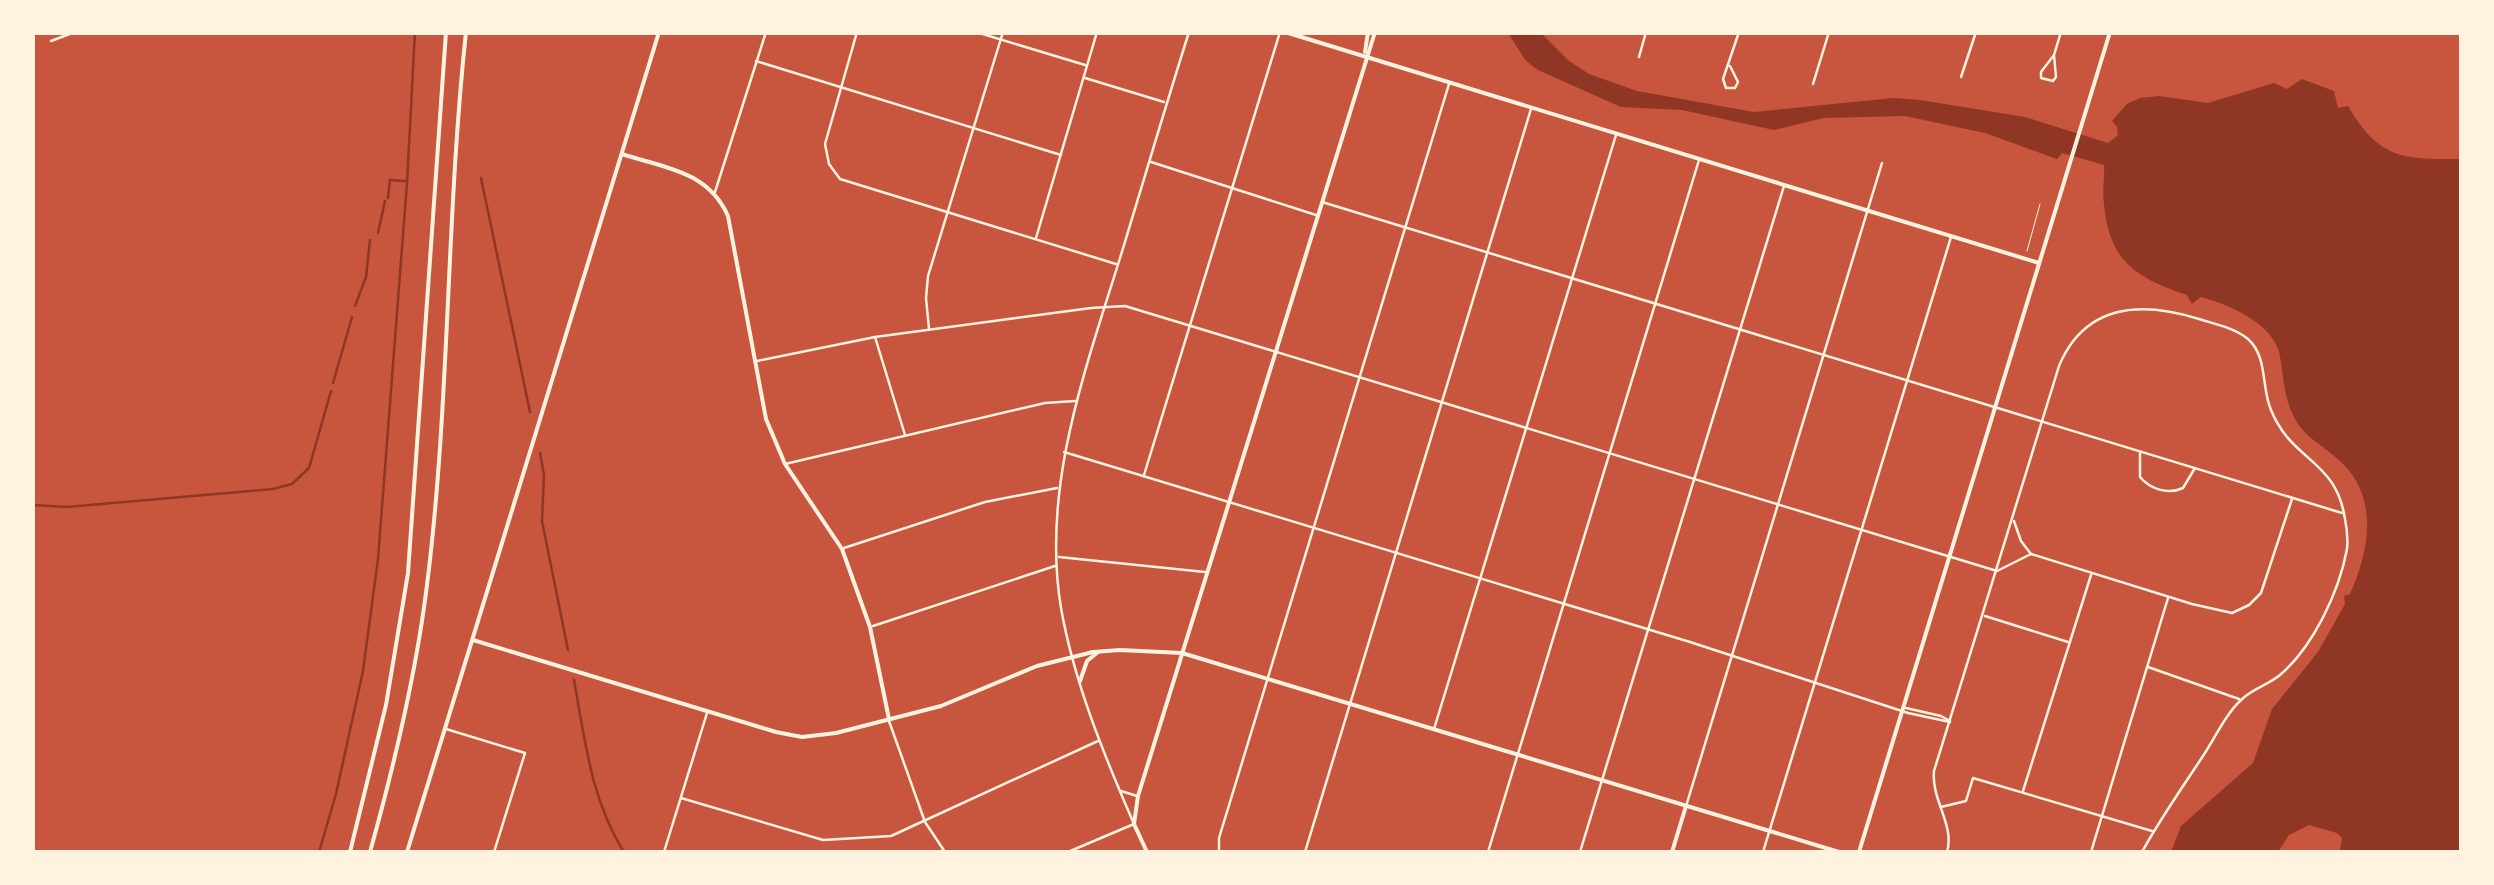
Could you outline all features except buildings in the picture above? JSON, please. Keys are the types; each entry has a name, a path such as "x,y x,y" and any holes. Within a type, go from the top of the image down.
{"street":[{"path":"51,41 75,32"},
{"path":"350,852 386,705 408,573 446,32"},
{"path":"370,852 394,758 427,586 466,32"},
{"path":"408,852 660,32"},
{"path":"715,192 766,32"},
{"path":"857,32 827,131 826,154 840,179 1118,264"},
{"path":"976,32 1087,66"},
{"path":"930,330 928,278 1002,32"},
{"path":"1036,239 1098,32"},
{"path":"1147,852 1100,740 1071,657 1057,566 1059,488 1076,401 1188,32"},
{"path":"1144,475 1282,32 2039,263"},
{"path":"1134,824 1138,796 1371,32"},
{"path":"1639,57 1646,32"},
{"path":"1730,66 1739,32"},
{"path":"1813,84 1829,32"},
{"path":"1961,77 1975,34 1964,32"},
{"path":"2054,55 2056,77 2046,81 2041,72 2054,55 2061,32"},
{"path":"1860,852 2109,36 2102,32"},
{"path":"756,62 1061,155"},
{"path":"1084,78 1167,103"},
{"path":"1219,852 1219,838 1449,83"},
{"path":"1306,852 1531,108"},
{"path":"1434,729 1616,134"},
{"path":"622,154 695,178 715,192 728,216 766,419 785,464 842,549 870,627 889,719 925,822 945,852"},
{"path":"1488,852 1700,158"},
{"path":"1150,161 1316,215"},
{"path":"1672,852 1882,163"},
{"path":"1580,852 1784,184"},
{"path":"1320,202 2344,514"},
{"path":"1764,852 1952,236"},
{"path":"756,361 875,337 1125,306 1997,571 2031,554"},
{"path":"1947,852 1950,840 1934,792 1934,771 2065,352 2083,328 2107,316 2160,309 2237,332 2256,348 2265,395 2280,429 2300,452 2329,475 2342,499 2348,546 2315,630 2284,670 2240,700 2142,852"},
{"path":"875,337 906,436"},
{"path":"785,464 1045,403 1076,401"},
{"path":"2140,451 2140,477 2157,489 2167,492 2183,488 2195,468"},
{"path":"1064,452 1950,722"},
{"path":"842,549 985,502 1059,488"},
{"path":"2013,519 2031,554 2224,613 2249,605 2266,581 2292,498"},
{"path":"1057,557 1206,572"},
{"path":"870,627 1057,566"},
{"path":"2022,794 2092,573"},
{"path":"2091,852 2168,597"},
{"path":"1984,616 2070,643"},
{"path":"473,640 802,737 836,733 941,706 1038,666 1071,657 1100,651 1182,653 1839,852"},
{"path":"1080,681 1087,661 1100,651"},
{"path":"2147,667 2240,700"},
{"path":"664,852 707,711"},
{"path":"444,728 525,753 494,852"},
{"path":"681,798 823,840 891,836 1100,740"},
{"path":"1940,808 1966,801 1973,778 2153,832"},
{"path":"1120,790 1138,796"},
{"path":"1068,852 1134,824"}],"lane":[{"path":"2027,251 2040,204"}],"shaded area":[{"path":"1508,33 1541,33 1569,61 1589,74 1637,91 1754,112 1893,98 1920,100 2025,117 2108,143 2118,135 2112,121 2127,104 2140,98 2159,96 2208,103 2274,83 2287,89 2302,79 2334,91 2338,108 2348,106 2383,147 2409,157 2461,159 2461,852 2340,852 2342,838 2337,833 2309,825 2289,835 2278,852 2171,852 2181,826 2253,763 2272,709 2318,652 2345,604 2344,596 2350,594 2363,558 2367,520 2365,502 2348,469 2307,435 2295,419 2279,352 2267,332 2223,304 2201,297 2192,304 2187,295 2140,274 2119,253 2107,224 2104,165 2062,153 2057,159 1985,133 1905,116 1824,118 1774,130 1682,110 1621,107 1538,70 1526,61"}],"waterway":[{"path":"319,852 363,671 378,559 415,32"},
{"path":"481,178 530,412"},
{"path":"388,198 390,180 405,181"},
{"path":"378,233 385,201"},
{"path":"355,306 366,277 370,240"},
{"path":"333,383 352,317"},
{"path":"33,505 67,507 273,489 292,484 309,468 331,391"},
{"path":"540,453 544,475 542,521 568,650"},
{"path":"574,680 597,791 624,852"}]}
